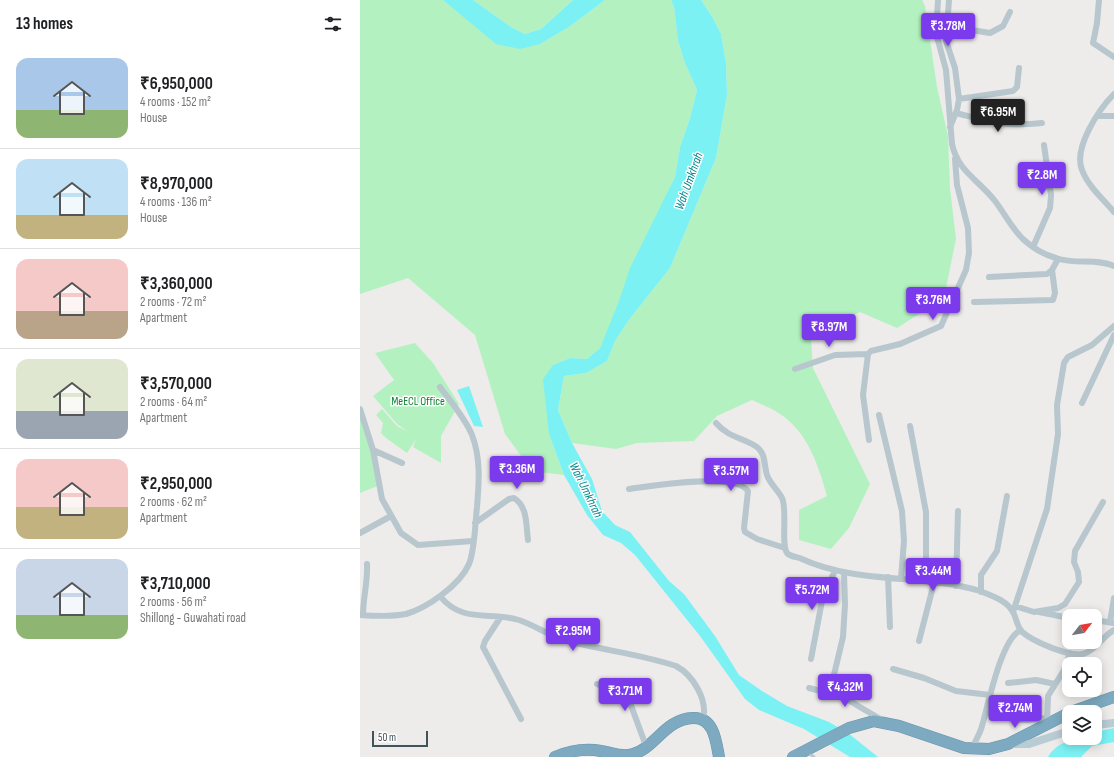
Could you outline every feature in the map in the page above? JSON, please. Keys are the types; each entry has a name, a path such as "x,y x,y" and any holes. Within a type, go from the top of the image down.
{"highway":[{"path":"1091,705 1114,697"},
{"path":"793,757 812,751 849,728 874,721 885,722 972,749 989,749 1008,744 1047,721 1062,715"},
{"path":"555,757 565,753 586,750 627,755 634,754 646,746 668,726 687,718 703,719 708,724 715,737 719,757"}],"street":[{"path":"795,369 835,355 868,354 871,351 900,344 936,330 944,322 966,270 969,252 968,228 957,185 954,155 949,129 946,70 936,34 938,0"},
{"path":"949,0 946,41 955,68 959,99 956,113 949,129"},
{"path":"1099,0 1093,44 1114,58"},
{"path":"946,26 990,33 1003,26 1010,12"},
{"path":"959,99 1013,91 1017,87 1019,68"},
{"path":"1114,94 1097,116 1085,138 1080,157 1081,168 1084,176 1114,212"},
{"path":"956,113 991,123 1017,126 1042,123"},
{"path":"1097,116 1114,116"},
{"path":"1033,247 1050,208 1051,195 1044,145"},
{"path":"954,155 967,174 994,199 1015,230 1033,247 1058,259 1096,262 1114,266"},
{"path":"989,277 1047,274 1052,270 1058,259"},
{"path":"974,302 1053,300 1056,293 1052,270"},
{"path":"1014,609 1047,509 1058,434 1057,405 1064,363 1068,357 1092,345 1114,326"},
{"path":"1082,403 1114,334"},
{"path":"868,354 863,395 869,440"},
{"path":"366,564 367,582 362,615 406,614 440,596 465,573 472,554 479,458 472,435 462,417 440,387"},
{"path":"360,410 373,450 381,496 401,533 418,545 473,541"},
{"path":"879,415 902,511 904,541 901,578"},
{"path":"716,423 726,433 758,448 761,453 766,474 782,498 785,511 785,548 789,554 816,566 844,573 888,576 926,581 981,592 1006,602 1014,609 1020,630 1036,641 1070,653 1082,654 1089,651 1114,630"},
{"path":"910,426 926,512 926,581"},
{"path":"373,450 402,463"},
{"path":"629,489 672,482 718,481 725,481 745,487 748,490 748,498 744,528 745,532 757,539 785,548"},
{"path":"981,592 980,575 984,568 993,559 997,550 1007,496"},
{"path":"475,523 509,499 514,498 526,514 528,540"},
{"path":"1036,612 1058,608 1065,604 1070,598 1079,582 1074,557 1075,551 1102,502"},
{"path":"956,586 958,511"},
{"path":"360,533 391,516"},
{"path":"812,659 822,601 834,570"},
{"path":"832,683 843,637 845,604 844,573"},
{"path":"888,576 890,627"},
{"path":"919,641 934,583"},
{"path":"440,596 447,604 459,611 474,616 518,620 573,642 676,666 684,671 702,697 705,708 703,719"},
{"path":"1102,621 1112,623 1114,598"},
{"path":"1014,609 1062,617"},
{"path":"500,618 485,641 483,648 520,720"},
{"path":"972,749 1012,635 1020,630"},
{"path":"986,712 1005,718 1026,721 1047,721 1048,696 1064,670 1070,653"},
{"path":"893,669 924,678 956,691 990,695"},
{"path":"1008,683 1036,680 1055,684"},
{"path":"597,684 621,694 629,700 646,746"},
{"path":"809,688 842,697 854,702 885,722"},
{"path":"1102,724 1114,723"},
{"path":"1008,744 1029,744 1062,733"}],"green space":[{"path":"360,0 443,0 465,17 540,44 569,27 605,0 671,0 674,7 678,41 685,63 697,90 690,118 680,147 675,177 600,348 587,359 570,358 553,365 549,434 564,475 532,471 505,434 475,335 408,278 360,294"},
{"path":"473,0 573,0 541,29 525,34 511,27"},
{"path":"701,0 922,0 925,6 937,87 948,136 950,188 956,239 944,298 897,328 860,312 811,338 813,368 870,484 849,528 831,549 799,540 799,510 827,496 820,472 804,438 787,419 777,412 752,400 717,416 694,441 637,443 616,449 572,443 558,410 564,376 586,373 607,361 615,341 628,321 670,268 716,158 727,95 726,63 721,34 713,18"},
{"name":"MeECL Office","path":"415,343 433,363 459,404 441,436 441,463 413,447 416,439 407,453 386,438 381,433 383,423 376,415 382,409 397,426 408,432 397,424 373,396 394,380 375,353"},
{"path":"360,413 380,485 360,493"}],"water":[{"path":"443,0 473,0 511,27 525,34 541,29 573,0 605,0 569,27 540,44 520,49 496,44"},
{"name":"Wah Umkhrah","path":"671,0 701,0 713,18 721,34 726,63 727,95 716,158 670,268 628,321 615,341 607,361 586,373 564,376 558,410 572,443 592,479 602,511 615,525 630,532 669,581 684,594 715,636 739,675 787,706 829,722 848,733 878,757 850,757 804,729 759,710 745,699 700,636 635,555 621,543 603,535 587,515 564,475 549,434 543,379 553,365 570,358 587,359 600,348 619,301 630,268 675,177 680,147 690,118 697,90 685,63 678,41 674,7"},
{"path":"469,386 483,427 474,426 457,390"},
{"path":"1114,728 1114,742 1102,744 1102,731"},
{"path":"1062,744 1098,745 1092,746 1081,757 1048,757 1057,747"}]}
